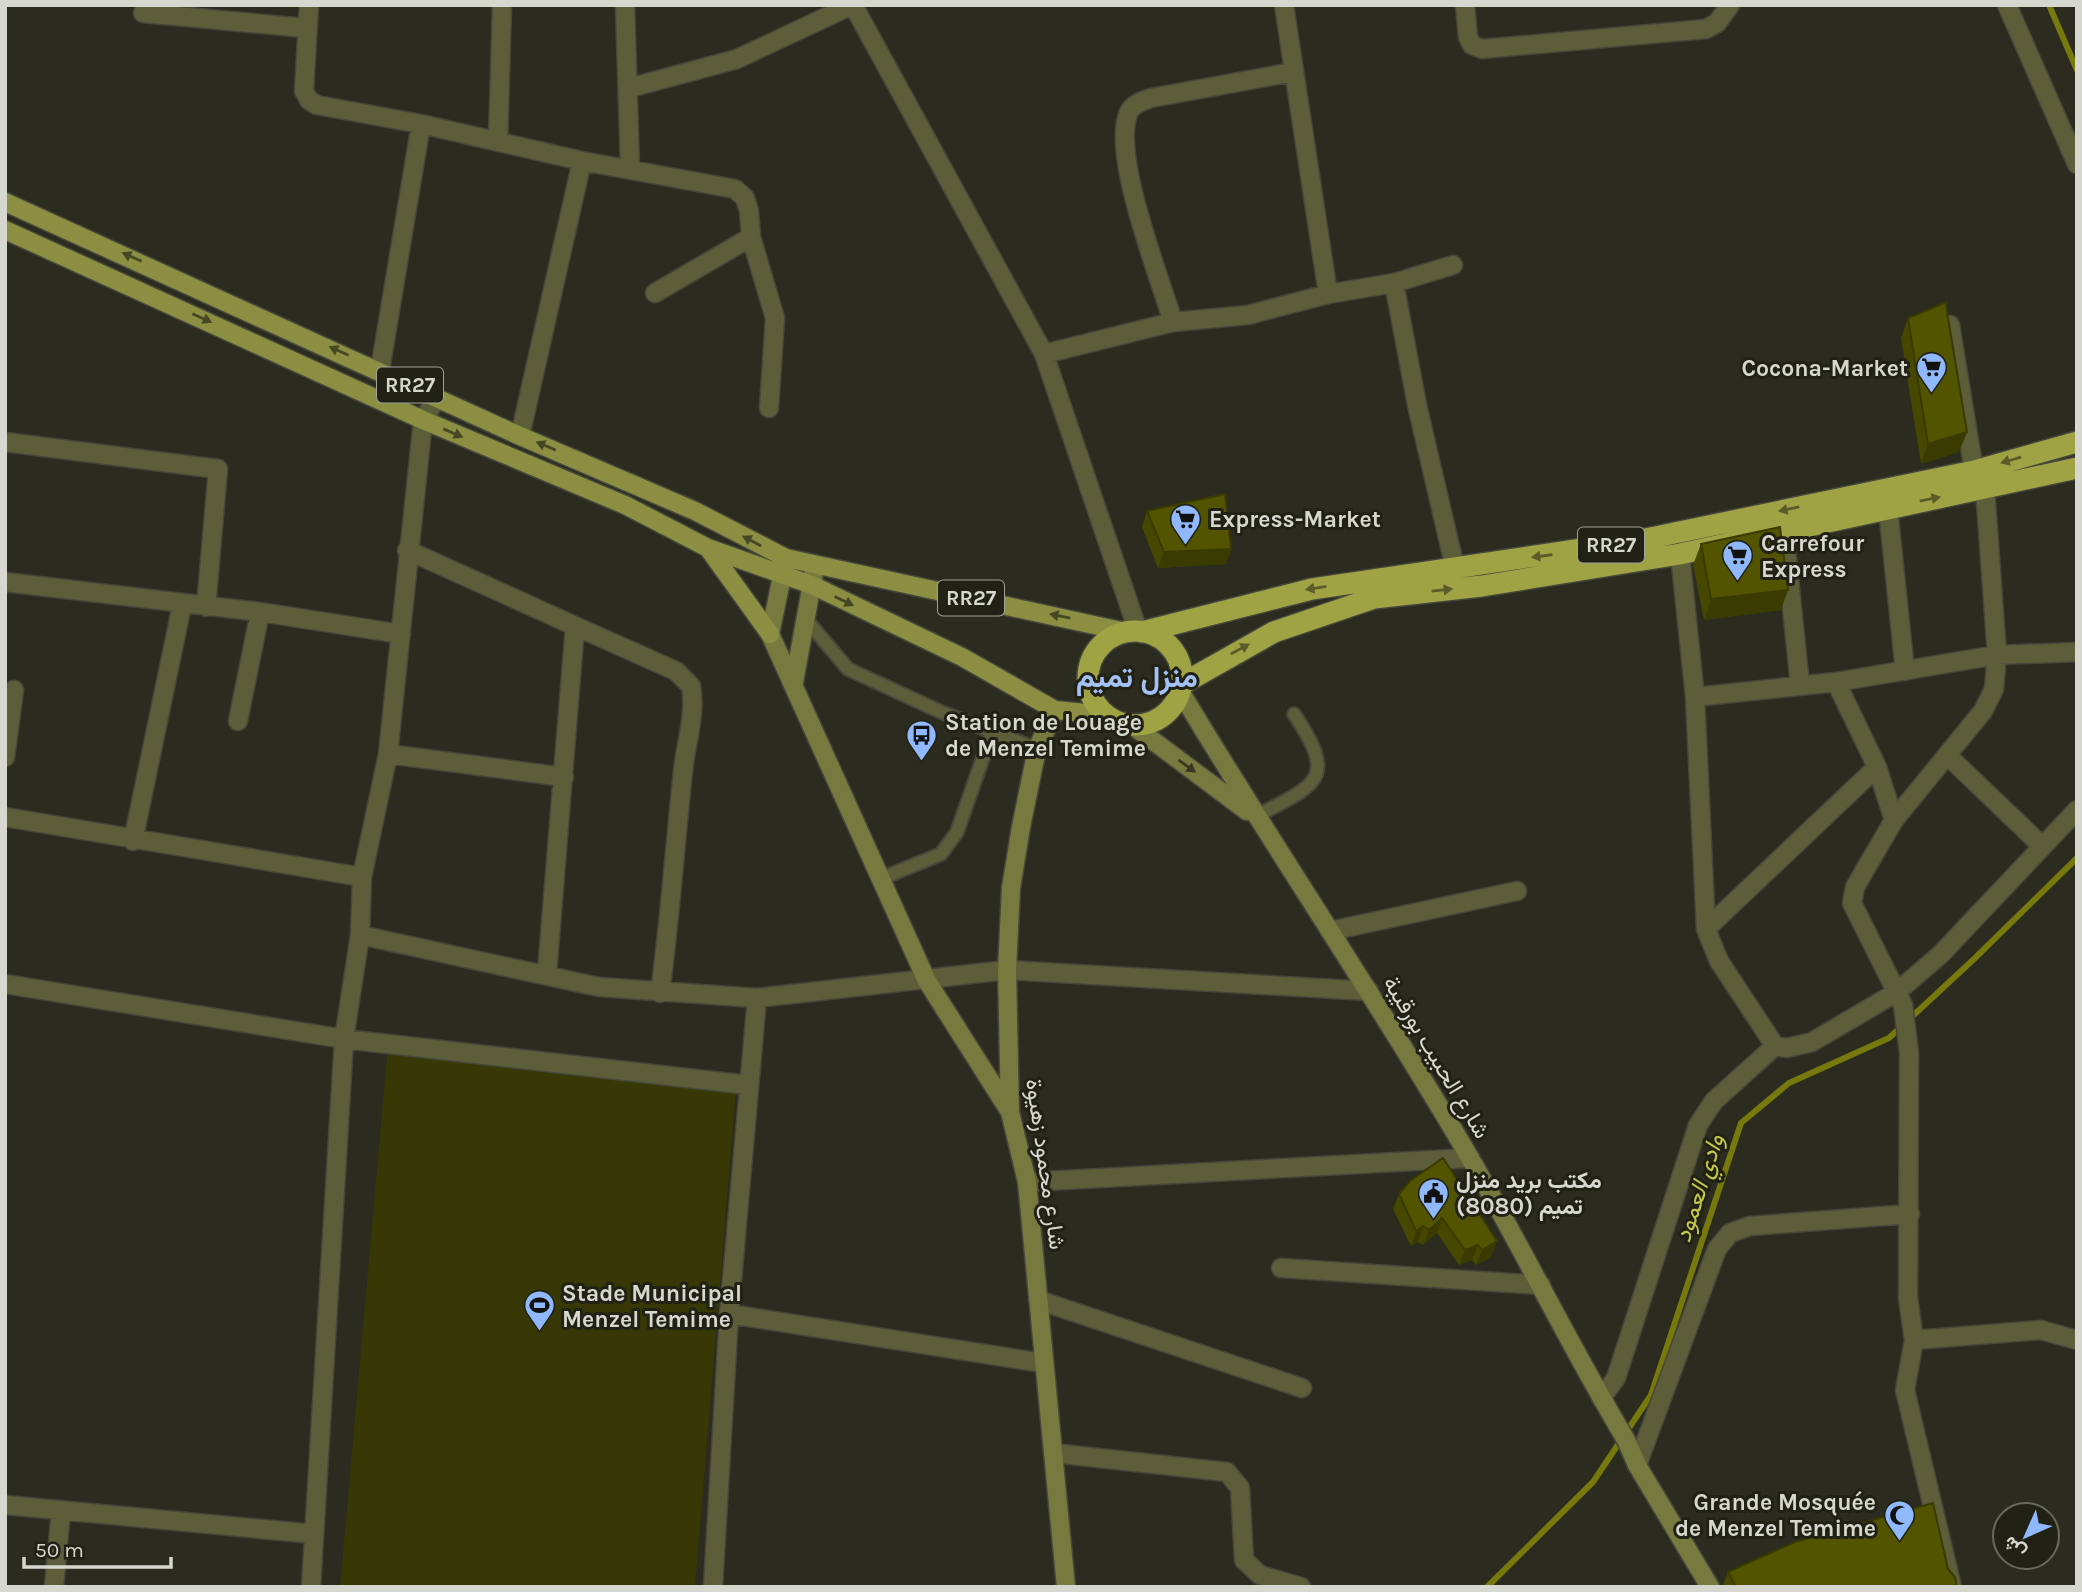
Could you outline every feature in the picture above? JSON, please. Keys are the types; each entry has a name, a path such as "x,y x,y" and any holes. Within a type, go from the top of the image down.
{"highway":[{"name":"RR27","path":"2077,442 1981,476 1888,509 1680,554 1482,586 1374,598 1274,632 1181,687 1162,717 1132,725 1105,715 1088,689 1090,666 1100,646 1112,637 1312,589 1636,541 1981,476 2077,468"},
{"name":"RR27","path":"1135,631 1156,636 1172,650 1181,669 1181,687"}],"main road":[{"name":"RR27","path":"5,202 380,370 520,436 695,510 812,585 962,657 1055,710 1105,715"},
{"name":"RR27","path":"5,230 423,421 625,505 708,548 783,566 815,567 1135,631"},
{"path":"708,548 771,634 928,981 1010,1112"},
{"path":"771,634 783,566"},
{"path":"794,682 815,567"},
{"name":"شارع الحبيب بورقيبة","path":"1181,687 1255,817 1369,990 1470,1158 1626,1440 1637,1465 1710,1587"},
{"name":"شارع محمود زهيوة","path":"1055,710 1037,748 1011,888 1007,970 1010,1112 1027,1182 1066,1587"},
{"name":"شارع الحبيب بورقيبة","path":"1132,725 1255,817"}],"street":[{"path":"309,5 304,90 312,102 337,110 421,124 582,161 735,189 745,198 750,211 751,237 775,318 769,408"},
{"path":"498,142 502,5"},
{"path":"625,5 630,169"},
{"path":"629,88 737,60 853,5 1044,354 1135,631"},
{"path":"1284,5 1328,294"},
{"path":"1465,5 1468,37 1472,45 1482,49 1706,29 1717,23 1730,5"},
{"path":"2007,5 2077,164"},
{"path":"143,13 306,28"},
{"path":"1173,321 1129,178 1129,113 1136,104 1151,98 1293,72"},
{"path":"380,370 421,124"},
{"path":"520,436 582,161"},
{"path":"655,293 751,237"},
{"path":"1044,354 1173,321 1248,316 1328,294 1394,283 1453,265"},
{"path":"1394,283 1417,405 1455,568"},
{"path":"1950,325 1981,476 1997,655 1996,682 1983,711 1894,820 1855,887 1852,903 1900,999 1909,1052 1908,1298 1914,1340 1905,1390 1952,1587"},
{"path":"311,1587 344,1039 359,935 362,877 388,754 407,550 423,421 438,398"},
{"path":"5,442 218,468 206,607"},
{"path":"1888,509 1905,671"},
{"path":"1784,531 1800,685"},
{"path":"407,550 676,671 691,686 692,719 683,771 674,888 660,993"},
{"path":"1680,554 1695,697 1706,929 1719,961 1775,1046 1787,1048 1812,1042 1900,999 2077,810"},
{"path":"5,582 182,606 260,612 401,634"},
{"path":"133,841 182,606"},
{"path":"238,721 260,612"},
{"path":"547,974 575,626"},
{"path":"1695,697 1836,682 1997,655 2077,652"},
{"path":"1836,682 1877,767 1894,820"},
{"path":"5,757 14,690"},
{"path":"388,754 564,777"},
{"path":"1947,755 2042,846"},
{"path":"1706,929 1877,767"},
{"path":"5,817 133,841 362,877"},
{"path":"1330,931 1517,891"},
{"path":"359,935 599,987 660,993 757,998 928,981 1007,970 1369,990"},
{"path":"5,984 344,1039 749,1085"},
{"path":"713,1587 729,1314 757,998"},
{"path":"1603,1401 1616,1378 1698,1125 1714,1101 1775,1046"},
{"path":"1027,1182 1470,1158"},
{"path":"1637,1465 1708,1271 1726,1236 1738,1228 1750,1226 1910,1214"},
{"path":"1281,1268 1541,1284"},
{"path":"1038,1300 1302,1388"},
{"path":"729,1314 1043,1363"},
{"path":"1914,1340 2041,1329 2077,1340"},
{"path":"1053,1453 1227,1472 1240,1488 1244,1560 1260,1575 1301,1587"},
{"path":"5,1505 314,1534"},
{"path":"54,1587 61,1510"}],"lane":[{"path":"804,617 832,654 848,669 941,712 1037,748"},
{"path":"1255,817 1311,787 1318,773 1314,744 1294,714"},
{"path":"880,879 941,854 957,832 992,732"}],"shaded area":[{"name":"Stade Municipal Menzel Temime","path":"388,1045 737,1079 695,1587 340,1587"}],"building":[{"name":"Cocona-Market","path":"1947,302 1967,432 1928,444 1908,318"},
{"name":"Express-Market","path":"1225,494 1231,549 1164,552 1147,511"},
{"name":"Carrefour Express","path":"1780,527 1788,590 1711,599 1701,544"},
{"name":"مكتب بريد منزل تميم (8080)","path":"1443,1158 1497,1241 1482,1250 1478,1245 1465,1250 1442,1218 1429,1230 1423,1226 1416,1231 1399,1194 1410,1181"},
{"name":"Grande Mosquée de Menzel Temime","path":"1933,1503 1948,1569 1955,1577 1957,1587 1736,1587 1728,1572 1795,1542"}],"waterway":[{"name":"وادي العمود","path":"2049,5 2077,70"},
{"name":"وادي العمود","path":"1487,1587 1593,1482 1651,1395 1741,1123 1789,1083 1889,1038 2077,858"}],"place":[{"name":"Cocona-Market","path":"1931,395"},
{"name":"Express-Market","path":"1186,546"},
{"name":"Carrefour Express","path":"1738,583"},
{"name":"Station de Louage de Menzel Temime","path":"922,762"},
{"name":"مكتب بريد منزل تميم (8080)","path":"1433,1220"},
{"name":"Stade Municipal Menzel Temime","path":"539,1333"},
{"name":"Grande Mosquée de Menzel Temime","path":"1899,1542"}],"district":[{"name":"منزل تميم","path":"1137,677"}]}
